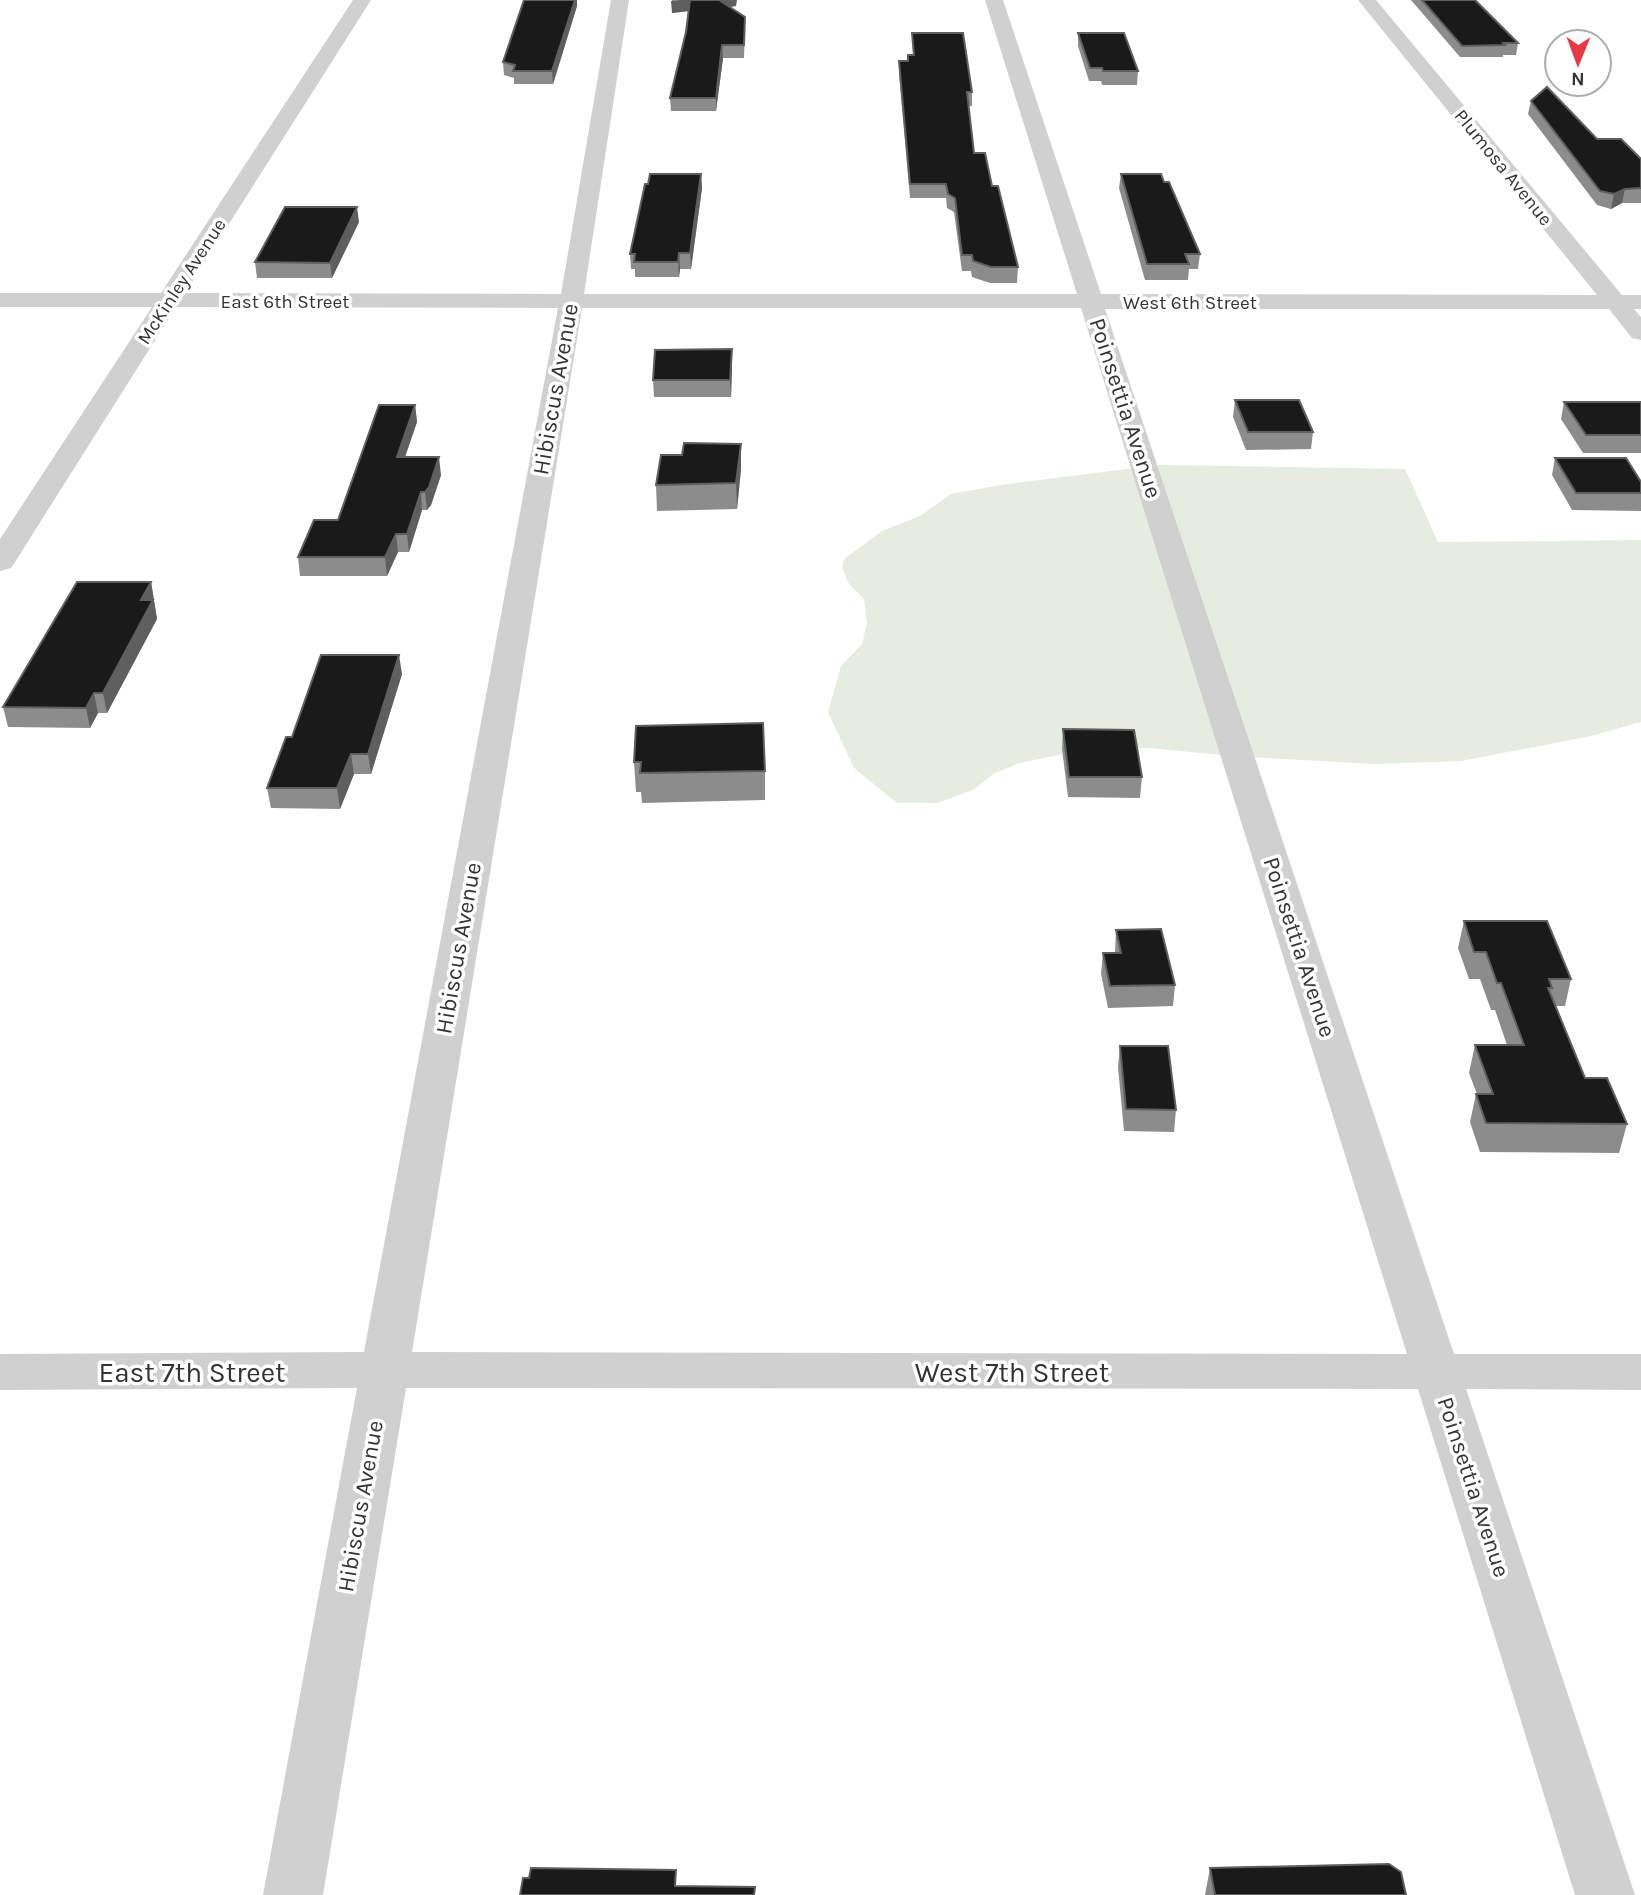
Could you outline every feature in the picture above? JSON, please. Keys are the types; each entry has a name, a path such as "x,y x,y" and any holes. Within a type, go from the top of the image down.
{"street":[{"name":"McKinley Avenue","path":"0,562 362,0"},
{"name":"Hibiscus Avenue","path":"293,1895 571,302 620,0"},
{"name":"Poinsettia Avenue","path":"994,0 1605,1895"},
{"name":"Plumosa Avenue","path":"1367,0 1641,333"},
{"name":"East 6th Street","path":"0,300 571,302"},
{"name":"West 6th Street","path":"571,302 1641,302"},
{"name":"East 7th Street","path":"0,1372 383,1370"},
{"name":"West 7th Street","path":"383,1370 1641,1372"}],"shaded area":[{"path":"1159,465 1405,469 1438,542 1641,540 1641,722 1591,736 1461,761 1375,764 1232,756 1149,748 1087,749 1020,763 993,774 973,790 937,803 897,803 854,768 828,712 841,666 862,644 867,623 864,599 849,584 842,567 844,559 882,531 920,516 951,494 1007,484"}],"building":[{"path":"524,0 575,0 552,71 513,71 515,65 503,62"},
{"path":"690,0 719,0 745,17 744,45 722,45 716,98 670,98 686,32"},
{"path":"1422,0 1475,0 1518,43 1462,46"},
{"path":"912,33 963,33 972,92 967,92 974,153 985,153 992,186 998,186 1018,267 991,267 973,261 972,255 962,255 955,198 948,194 946,184 910,184 899,61 908,61 908,55 914,55"},
{"path":"1078,33 1124,33 1138,71 1103,71 1102,68 1090,68"},
{"path":"1543,90 1543,98 1558,98 1597,139 1621,139 1641,159 1641,188 1625,189 1614,194 1600,191 1531,101"},
{"path":"650,174 701,174 690,253 679,253 678,262 634,262 635,254 630,254 645,184 648,184"},
{"path":"1121,174 1161,174 1164,182 1169,182 1200,254 1185,254 1189,264 1147,264"},
{"path":"285,207 357,207 330,263 255,262"},
{"path":"732,349 730,380 653,380 655,350"},
{"path":"1235,400 1299,400 1313,432 1248,432"},
{"path":"1564,402 1641,402 1641,435 1586,435"},
{"path":"379,405 415,405 397,457 439,457 429,487 425,492 421,492 407,534 396,534 385,557 298,557 314,520 338,520"},
{"path":"684,443 741,444 736,483 656,485 661,455 682,455"},
{"path":"1555,458 1626,458 1641,482 1641,493 1576,493"},
{"path":"77,582 151,582 141,600 153,600 103,693 94,693 86,708 3,707"},
{"path":"321,655 399,655 368,754 351,754 337,788 267,788 286,737 292,737"},
{"path":"763,723 765,771 640,773 641,762 634,762 636,726"},
{"path":"1063,729 1134,730 1142,777 1069,777"},
{"path":"1464,921 1547,921 1571,979 1549,979 1552,988 1548,988 1585,1078 1607,1078 1627,1124 1486,1123 1476,1094 1493,1094 1475,1045 1524,1045 1501,983 1497,983 1486,952 1474,952"},
{"path":"1161,929 1175,985 1110,986 1103,953 1121,953 1116,930"},
{"path":"1120,1046 1168,1046 1176,1110 1126,1109"},
{"path":"1389,1864 1401,1872 1406,1895 1215,1895 1210,1868"},
{"path":"531,1868 676,1870 675,1886 755,1887 754,1895 520,1895 523,1878 529,1878"}]}
